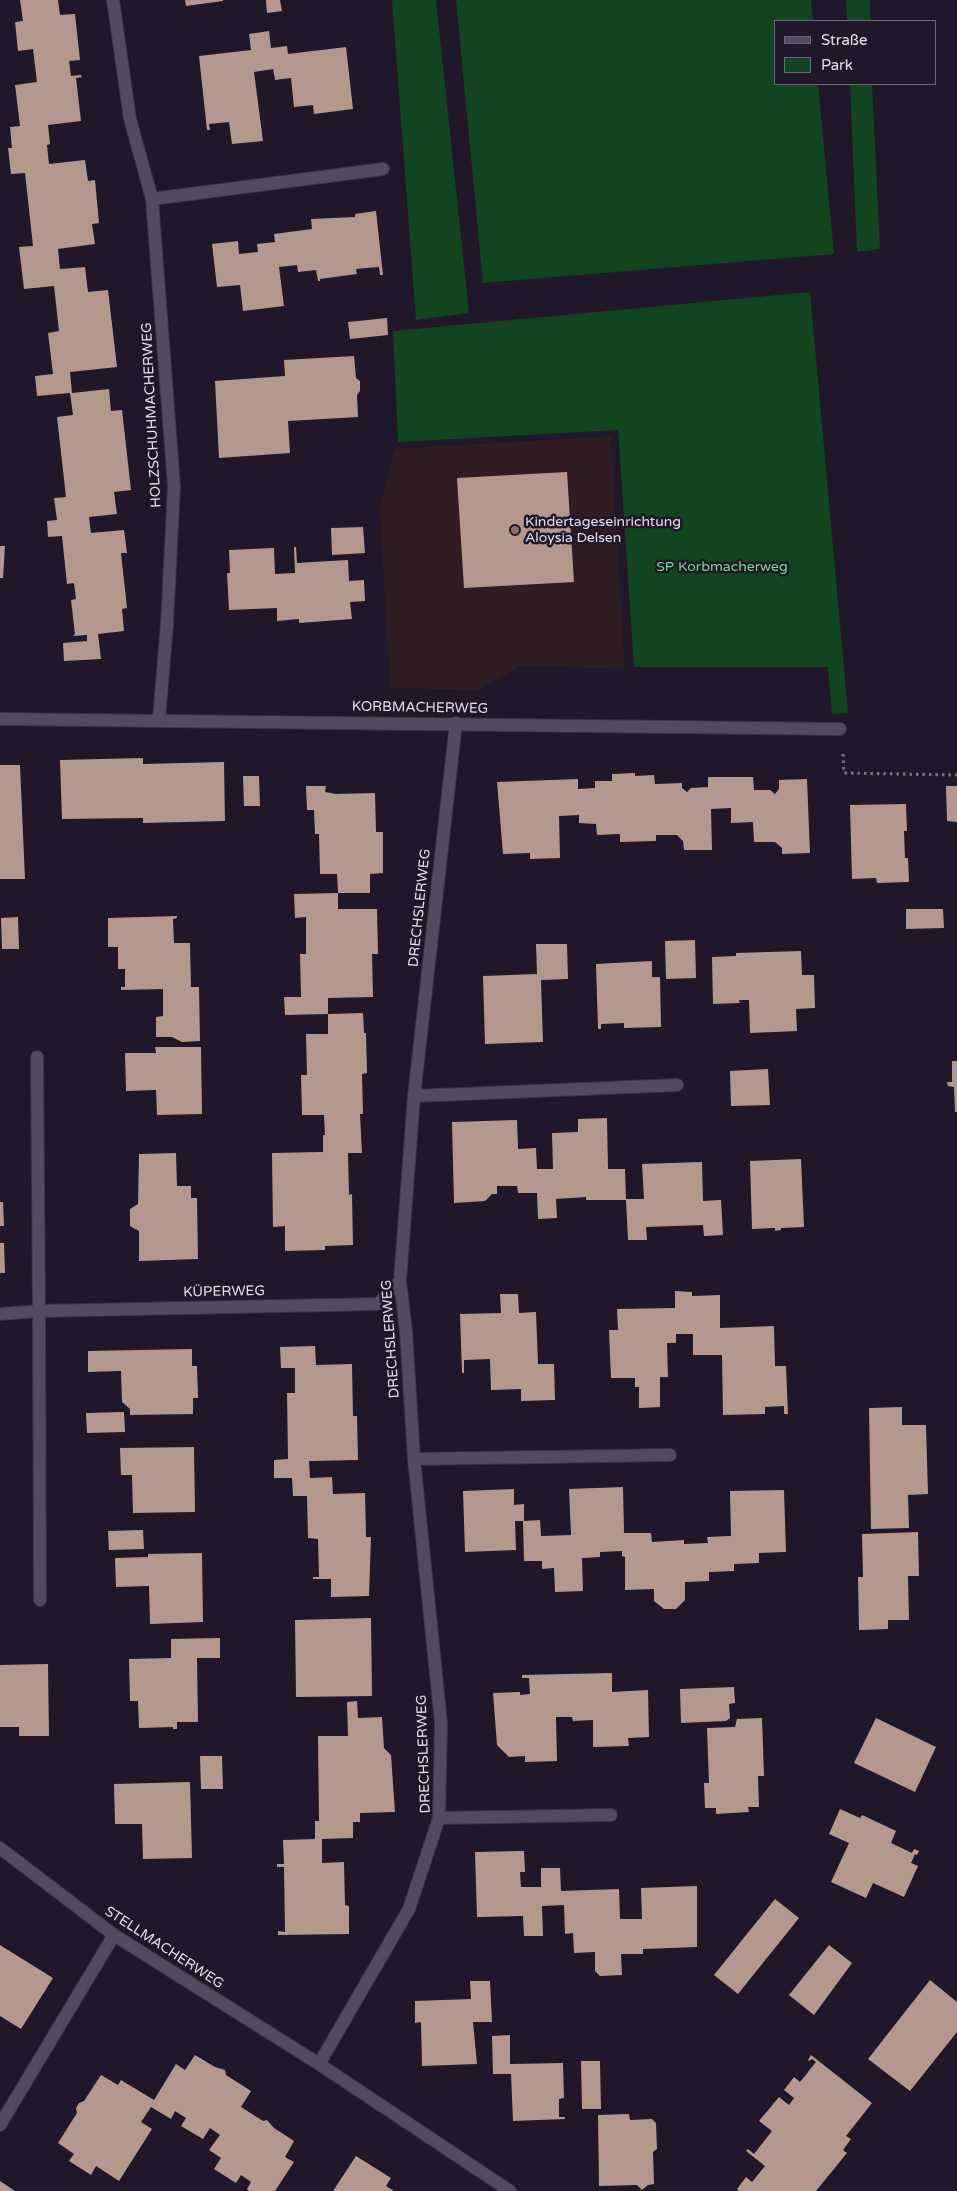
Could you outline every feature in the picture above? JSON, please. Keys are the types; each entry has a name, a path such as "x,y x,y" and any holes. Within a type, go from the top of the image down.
{"street":[{"name":"HOLZSCHUHMACHERWEG","path":"113,0 130,119 152,199 174,486 160,719"},
{"path":"152,199 383,169"},
{"name":"KORBMACHERWEG","path":"0,718 840,729"},
{"name":"DRECHSLERWEG","path":"456,723 414,1096 400,1282 406,1331 414,1459 441,1722 440,1818 611,1815"},
{"path":"38,1057 40,1600"},
{"path":"414,1096 677,1085"},
{"name":"KÜPERWEG","path":"0,1314 38,1310 378,1304 400,1282"},
{"path":"414,1459 670,1455"},
{"path":"319,2064 409,1909 440,1818"},
{"name":"STELLMACHERWEG","path":"0,1848 114,1935 319,2064 510,2191"},
{"path":"0,2125 114,1935"}],"path":[{"path":"840,729 844,773 957,775"}],"shaded area":[{"path":"611,436 625,669 521,666 477,690 390,688 380,509 395,449"}],"green space":[{"path":"392,0 436,0 469,313 416,320"},
{"path":"456,0 811,0 813,20 774,20 774,85 818,85 834,254 483,283"},
{"path":"846,0 870,0 870,20 847,20"},
{"path":"850,85 872,85 880,249 857,252"},
{"name":"SP Korbmacherweg","path":"810,292 848,713 832,714 828,667 634,667 618,430 398,442 393,331"}],"building":[{"path":"20,0 58,0 60,15 75,14 80,60 69,61 71,76 81,75 82,77 76,78 81,121 48,125 50,144 47,145 49,164 85,160 88,181 95,180 99,223 92,224 95,244 58,249 60,269 85,267 88,292 108,290 117,367 70,372 72,393 109,389 111,411 122,410 131,490 114,492 117,514 89,517 91,533 124,530 127,553 121,553 127,608 122,609 124,631 98,634 101,659 64,661 63,643 87,641 87,635 73,636 75,634 71,600 76,599 74,583 67,584 62,536 48,537 47,521 57,520 54,498 66,497 57,417 73,415 70,393 37,396 35,376 53,374 48,333 59,331 54,286 24,289 19,247 33,246 25,173 11,174 8,148 12,148 10,127 20,126 15,85 37,82 33,49 18,51 15,22 23,21"},
{"path":"185,0 223,0 223,1 186,6"},
{"path":"266,0 280,0 282,11 267,13"},
{"path":"269,31 271,48 287,46 288,54 346,47 353,109 314,114 313,105 294,107 291,78 275,80 273,69 254,72 263,141 232,144 229,122 209,124 210,130 207,130 199,56 251,50 249,34"},
{"path":"376,211 383,275 380,275 379,267 356,269 357,274 320,279 318,281 316,270 298,272 297,265 279,267 284,306 243,311 240,285 217,287 212,244 238,241 239,254 258,252 257,244 275,242 274,234 312,229 311,219 355,217 355,214"},
{"path":"387,318 388,335 350,339 348,322"},
{"path":"354,356 356,378 360,381 360,391 357,395 358,417 288,421 290,453 219,458 215,381 285,376 284,360"},
{"name":"Kindertageseinrichtung Aloysia Delsen","path":"567,472 574,582 464,588 457,478"},
{"path":"363,527 365,553 332,555 331,528"},
{"path":"0,546 5,546 3,578 0,578"},
{"path":"294,547 296,547 297,563 348,560 349,581 364,580 365,601 350,602 352,619 299,623 299,619 277,621 277,608 229,610 227,573 230,573 229,550 274,548 275,574 295,573"},
{"path":"143,758 143,764 224,762 225,821 143,823 143,818 62,819 60,760"},
{"path":"0,765 20,765 25,879 0,879"},
{"path":"635,773 635,776 654,775 655,784 682,783 682,788 687,792 691,788 708,787 708,777 753,777 754,790 770,790 775,794 779,789 779,780 807,779 810,853 782,854 782,848 775,842 754,842 753,822 731,823 731,808 711,809 712,850 684,850 683,841 677,835 656,835 656,841 620,842 620,834 597,835 596,824 579,823 579,815 559,816 560,858 530,859 530,853 503,854 497,782 578,779 578,789 595,788 595,781 612,781 612,774"},
{"path":"243,776 259,776 260,806 244,806"},
{"path":"306,786 326,786 325,792 336,794 375,793 376,832 383,832 383,873 370,874 370,893 338,893 337,874 320,874 319,834 315,834 314,810 307,810"},
{"path":"946,786 957,786 957,822 947,821"},
{"path":"906,804 905,858 908,858 909,882 877,883 876,878 852,879 850,805"},
{"path":"338,893 338,909 377,909 378,954 372,954 373,997 328,998 328,1014 285,1015 284,997 301,997 300,954 306,954 306,917 295,918 294,894"},
{"path":"906,909 943,909 944,928 906,929"},
{"path":"177,916 177,918 173,919 174,943 190,943 191,987 199,987 200,1041 182,1042 172,1037 156,1037 156,1017 163,1016 163,989 121,990 121,987 125,987 125,969 118,969 118,947 108,947 108,918"},
{"path":"18,917 19,949 2,949 1,918"},
{"path":"695,940 696,978 666,979 665,941"},
{"path":"536,944 567,944 568,979 541,980 543,1042 485,1044 483,976 537,974"},
{"path":"801,951 802,975 814,975 815,1008 796,1009 797,1031 750,1033 749,1000 739,1000 740,1003 713,1004 712,957 736,956 736,953"},
{"path":"652,961 652,977 660,977 661,1027 624,1028 624,1023 601,1024 601,1029 598,1029 596,964"},
{"path":"363,1013 364,1033 366,1033 367,1073 362,1074 363,1114 360,1114 362,1153 348,1153 349,1195 352,1194 353,1245 325,1246 325,1250 285,1251 285,1226 273,1227 272,1153 323,1152 323,1135 325,1135 324,1115 302,1115 301,1075 307,1075 306,1034 328,1034 328,1014"},
{"path":"155,1047 201,1047 202,1114 157,1115 156,1090 126,1091 125,1053 156,1053"},
{"path":"952,1061 957,1061 957,1112 955,1112 954,1087 948,1086 947,1082 952,1082"},
{"path":"768,1069 770,1105 731,1106 730,1071"},
{"path":"607,1118 608,1169 625,1169 626,1199 644,1199 642,1164 702,1162 703,1201 721,1200 723,1235 704,1236 703,1225 646,1227 647,1240 628,1240 626,1200 586,1200 586,1197 556,1199 557,1218 538,1219 537,1193 518,1193 517,1186 497,1186 497,1194 492,1194 485,1201 454,1203 452,1122 517,1120 518,1149 536,1148 537,1169 553,1169 552,1133 578,1132 578,1119"},
{"path":"176,1153 177,1186 191,1186 191,1198 197,1198 198,1259 139,1261 139,1231 130,1226 130,1209 138,1204 139,1154"},
{"path":"801,1159 804,1227 781,1228 781,1230 775,1231 775,1228 752,1229 750,1161"},
{"path":"0,1202 3,1202 4,1226 0,1226"},
{"path":"0,1243 4,1243 5,1273 0,1273"},
{"path":"675,1291 692,1292 692,1296 720,1295 720,1328 774,1326 775,1366 786,1366 788,1414 784,1414 784,1406 765,1407 765,1414 723,1415 722,1355 693,1355 693,1334 676,1334 676,1343 667,1343 668,1377 660,1377 660,1407 639,1408 639,1387 635,1387 635,1378 611,1378 609,1330 618,1330 617,1309 675,1308"},
{"path":"500,1294 518,1294 519,1313 536,1312 538,1364 554,1364 555,1400 521,1401 521,1389 491,1390 490,1359 464,1360 464,1373 462,1373 460,1314 501,1313"},
{"path":"315,1346 316,1365 352,1364 353,1416 357,1416 358,1460 309,1461 310,1478 332,1477 333,1494 365,1493 366,1537 371,1537 369,1596 331,1597 331,1579 313,1579 313,1577 319,1577 318,1539 308,1538 307,1496 293,1496 292,1478 274,1478 274,1460 288,1459 287,1393 295,1393 295,1368 281,1368 280,1347"},
{"path":"192,1349 192,1366 197,1366 198,1398 193,1398 193,1414 130,1415 130,1409 122,1402 121,1371 88,1372 88,1351"},
{"path":"902,1407 902,1425 926,1425 928,1494 908,1495 909,1528 871,1529 869,1408"},
{"path":"124,1412 125,1432 87,1433 86,1413"},
{"path":"194,1447 195,1512 133,1513 132,1475 121,1475 120,1448"},
{"path":"623,1487 624,1533 651,1533 652,1542 684,1540 684,1544 708,1543 707,1537 731,1536 730,1491 784,1490 786,1552 759,1553 759,1563 734,1564 734,1571 709,1572 709,1581 685,1582 685,1600 676,1609 664,1609 654,1601 654,1589 625,1590 625,1557 622,1556 622,1551 600,1552 600,1557 582,1558 583,1591 555,1592 554,1568 542,1569 542,1561 524,1561 523,1521 515,1521 516,1550 465,1552 463,1491 514,1489 514,1505 524,1504 524,1521 540,1520 541,1536 571,1535 569,1489"},
{"path":"143,1530 144,1549 109,1550 108,1531"},
{"path":"918,1532 919,1576 908,1576 909,1620 888,1620 888,1629 859,1630 858,1577 863,1577 862,1534"},
{"path":"202,1553 203,1622 150,1624 149,1586 116,1587 115,1558 148,1557 148,1554"},
{"path":"371,1618 372,1696 296,1697 295,1620"},
{"path":"220,1638 220,1658 197,1658 198,1722 177,1722 177,1729 173,1729 173,1727 139,1728 138,1701 130,1701 129,1659 171,1658 171,1639"},
{"path":"48,1664 49,1736 19,1736 19,1727 0,1727 0,1665"},
{"path":"612,1673 612,1692 648,1690 649,1737 628,1738 629,1746 593,1747 593,1720 573,1721 572,1717 556,1717 557,1761 525,1762 525,1756 509,1757 497,1745 493,1693 520,1692 520,1695 530,1694 529,1678 522,1678 522,1675"},
{"path":"734,1687 735,1703 729,1704 730,1718 726,1721 681,1723 680,1689"},
{"path":"357,1701 358,1718 382,1717 384,1748 391,1755 395,1812 360,1813 360,1822 353,1822 353,1838 322,1839 322,1863 344,1862 345,1905 349,1906 349,1934 278,1935 278,1931 285,1932 284,1867 277,1867 277,1864 284,1864 283,1840 315,1839 315,1821 319,1821 318,1736 348,1736 347,1702"},
{"path":"762,1718 764,1776 758,1776 759,1807 748,1807 749,1812 716,1814 716,1808 705,1808 704,1783 709,1783 707,1728 735,1727 737,1719"},
{"path":"876,1718 936,1747 915,1792 854,1763"},
{"path":"200,1756 222,1756 223,1789 201,1789"},
{"path":"190,1782 192,1858 143,1859 142,1824 115,1824 114,1784"},
{"path":"840,1809 860,1818 862,1815 896,1831 891,1843 912,1853 914,1849 919,1851 917,1855 915,1854 911,1863 918,1866 904,1897 873,1883 866,1898 831,1882 849,1843 829,1834"},
{"path":"524,1851 525,1872 520,1872 521,1887 541,1887 541,1868 560,1868 561,1891 619,1889 620,1919 642,1919 641,1888 697,1886 697,1947 643,1949 643,1954 621,1954 622,1975 600,1976 595,1971 595,1952 574,1953 573,1933 565,1934 564,1905 542,1906 543,1936 524,1936 523,1916 477,1917 475,1852"},
{"path":"775,1899 799,1918 738,1994 714,1975"},
{"path":"0,1945 53,1978 21,2029 0,2016"},
{"path":"829,1945 852,1963 814,2015 789,1995"},
{"path":"930,1980 957,2002 957,2032 910,2091 868,2059"},
{"path":"470,1981 490,1981 492,2022 473,2022 477,2064 422,2066 421,2022 415,2023 415,2001 471,1999"},
{"path":"510,2035 510,2064 563,2063 564,2098 559,2099 559,2117 565,2117 565,2119 513,2121 511,2074 493,2074 492,2036"},
{"path":"195,2055 215,2067 225,2070 226,2075 251,2091 241,2107 263,2121 267,2120 274,2128 294,2141 285,2157 294,2162 275,2191 249,2191 247,2189 251,2182 241,2175 236,2183 214,2169 221,2158 209,2150 220,2135 210,2128 203,2139 181,2126 186,2118 175,2111 171,2119 151,2107 141,2122 152,2129 119,2181 96,2166 91,2175 69,2161 74,2154 58,2143 77,2113 76,2108 79,2103 84,2101 101,2075 118,2085 121,2080 154,2100 176,2064 185,2070"},
{"path":"811,2055 872,2103 846,2136 851,2139 843,2150 847,2153 816,2191 739,2191 737,2189 746,2177 752,2182 765,2166 746,2151 748,2149 754,2154 772,2131 759,2121 779,2097 789,2105 794,2098 784,2090 794,2077 800,2082 816,2062 812,2059 808,2060"},
{"path":"581,2061 600,2061 601,2109 582,2109"},
{"path":"629,2114 630,2120 652,2119 656,2123 657,2149 653,2152 654,2184 648,2185 642,2190 637,2185 599,2186 598,2115"},
{"path":"356,2156 391,2178 386,2186 394,2191 333,2191"},
{"path":"0,2181 15,2191 0,2191"}],"place":[{"name":"Kindertageseinrichtung Aloysia Delsen","path":"515,530"}]}
